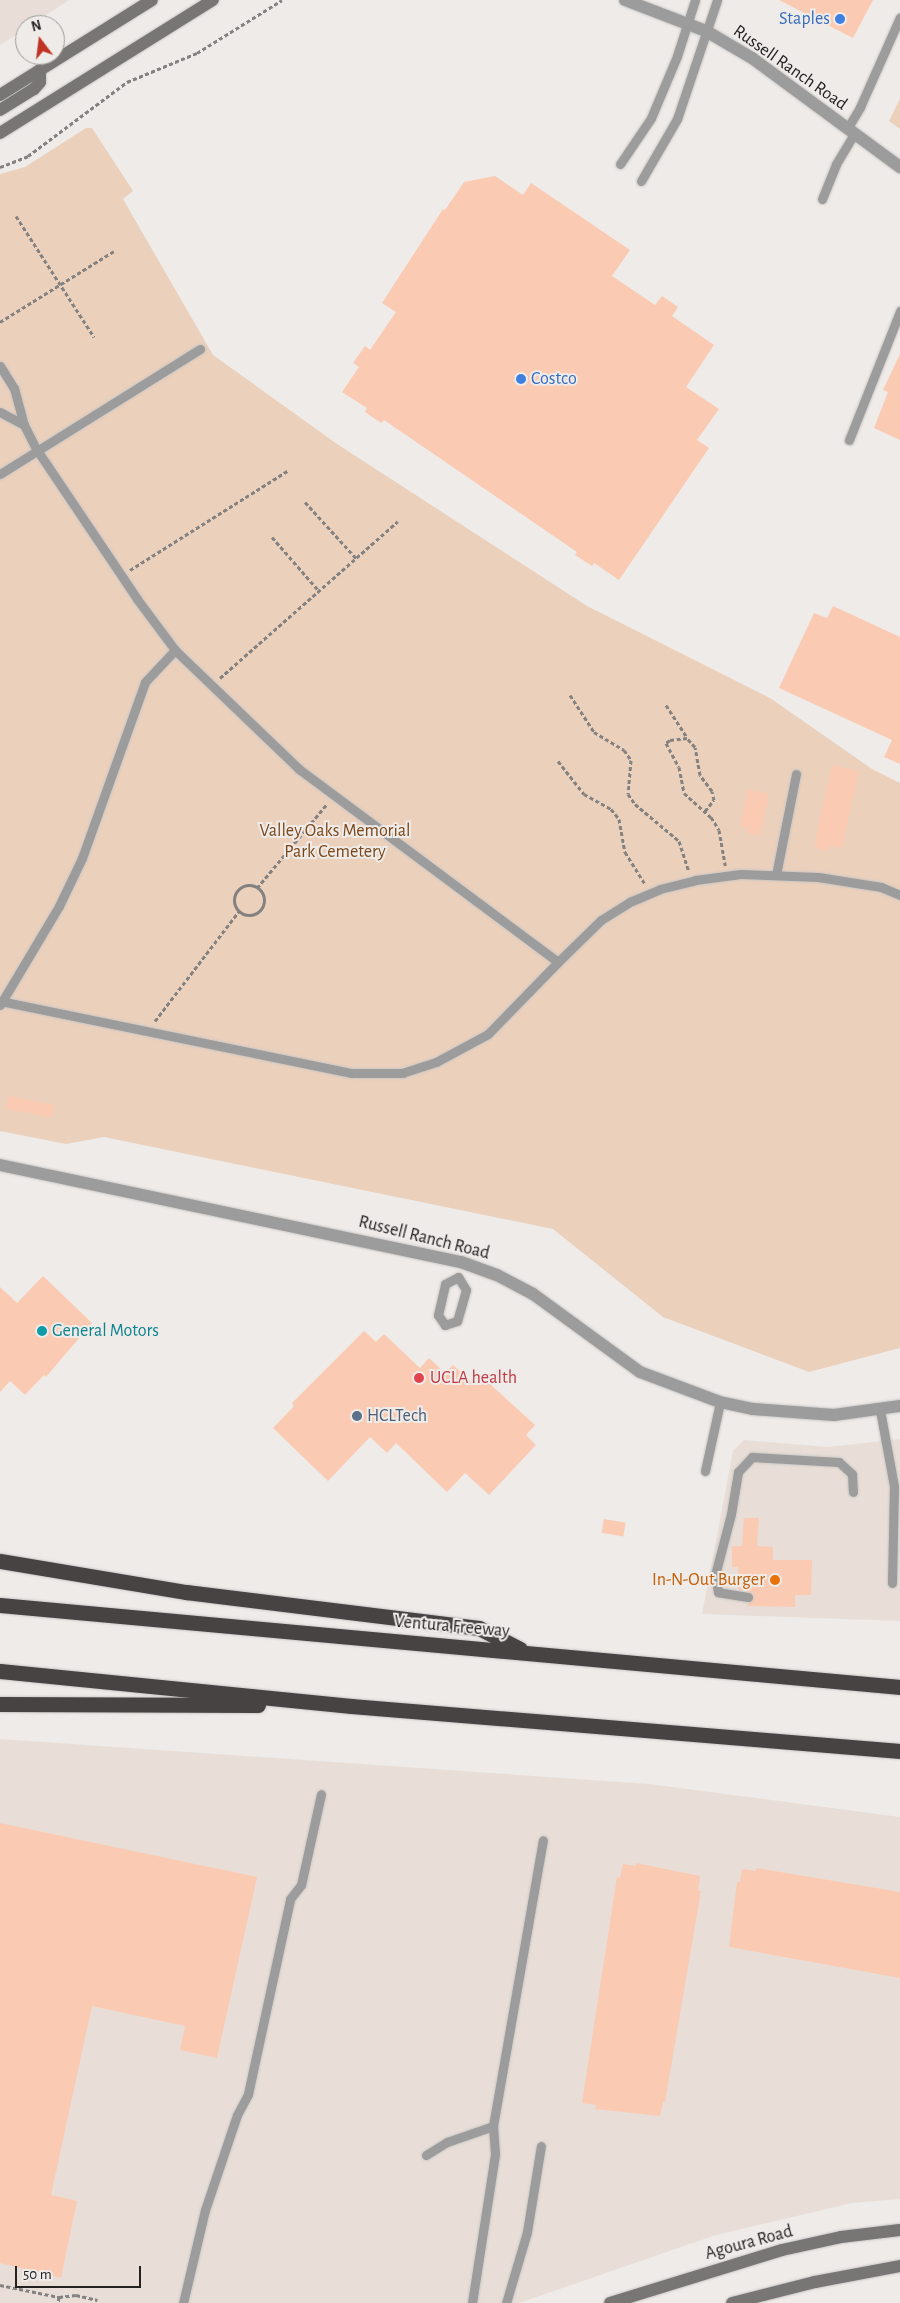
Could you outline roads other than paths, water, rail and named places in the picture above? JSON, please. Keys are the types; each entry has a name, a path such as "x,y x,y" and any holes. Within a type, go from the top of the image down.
{"highway":[{"path":"0,1561 186,1592 479,1628 528,1653"},
{"name":"Ventura Freeway","path":"0,1605 900,1687"},
{"path":"0,1671 351,1706 900,1750"},
{"path":"0,1704 351,1706"}],"main road":[{"path":"0,95 152,0"},
{"path":"0,133 213,0"},
{"path":"0,110 40,82 40,70"},
{"name":"Agoura Road","path":"610,2303 782,2250 841,2237 900,2230"},
{"path":"732,2303 815,2282 900,2266"}],"street":[{"name":"Russell Ranch Road","path":"624,0 706,31 752,58 850,132 899,164"},
{"name":"Russell Ranch Road","path":"0,1165 461,1262 497,1275 533,1294 607,1350 640,1372 720,1402 796,1414 834,1416 900,1406"}],"lane":[{"path":"620,164 651,118 695,0"},
{"path":"641,180 677,119 717,0"},
{"path":"822,199 900,17"},
{"path":"849,440 900,311"},
{"path":"0,474 200,349"},
{"path":"0,366 14,388 24,425 37,450 121,576 175,650 299,769 558,962"},
{"path":"0,412 24,425"},
{"path":"175,650 145,682 82,858 59,906 1,1003 351,1073 403,1073 436,1062 488,1034 601,920 650,893 690,881 726,876 776,876 818,877 881,887 900,895"},
{"path":"776,876 796,774"},
{"path":"458,1277 446,1284 438,1315 444,1326 457,1321 466,1290 458,1277 461,1262"},
{"path":"706,1470 720,1402"},
{"path":"880,1410 894,1486 898,1520 892,1583"},
{"path":"748,1597 718,1592 715,1575 731,1514 738,1472 752,1457 839,1462 852,1474 853,1492"},
{"path":"183,2303 205,2210 237,2115 248,2094 290,1899 301,1885 322,1794"},
{"path":"472,2303 495,2154 493,2126 543,1840"},
{"path":"426,2155 447,2142 493,2126"},
{"path":"506,2303 527,2232 540,2146"}],"place":[{"name":"Staples","path":"840,19"},
{"name":"Costco","path":"521,379"},
{"name":"General Motors","path":"42,1331"},
{"name":"UCLA health","path":"419,1378"},
{"name":"HCLTech","path":"357,1416"},
{"name":"In-N-Out Burger","path":"775,1580"}],"park label":[{"name":"Valley Oaks Memorial Park Cemetery","path":"335,842"}]}
